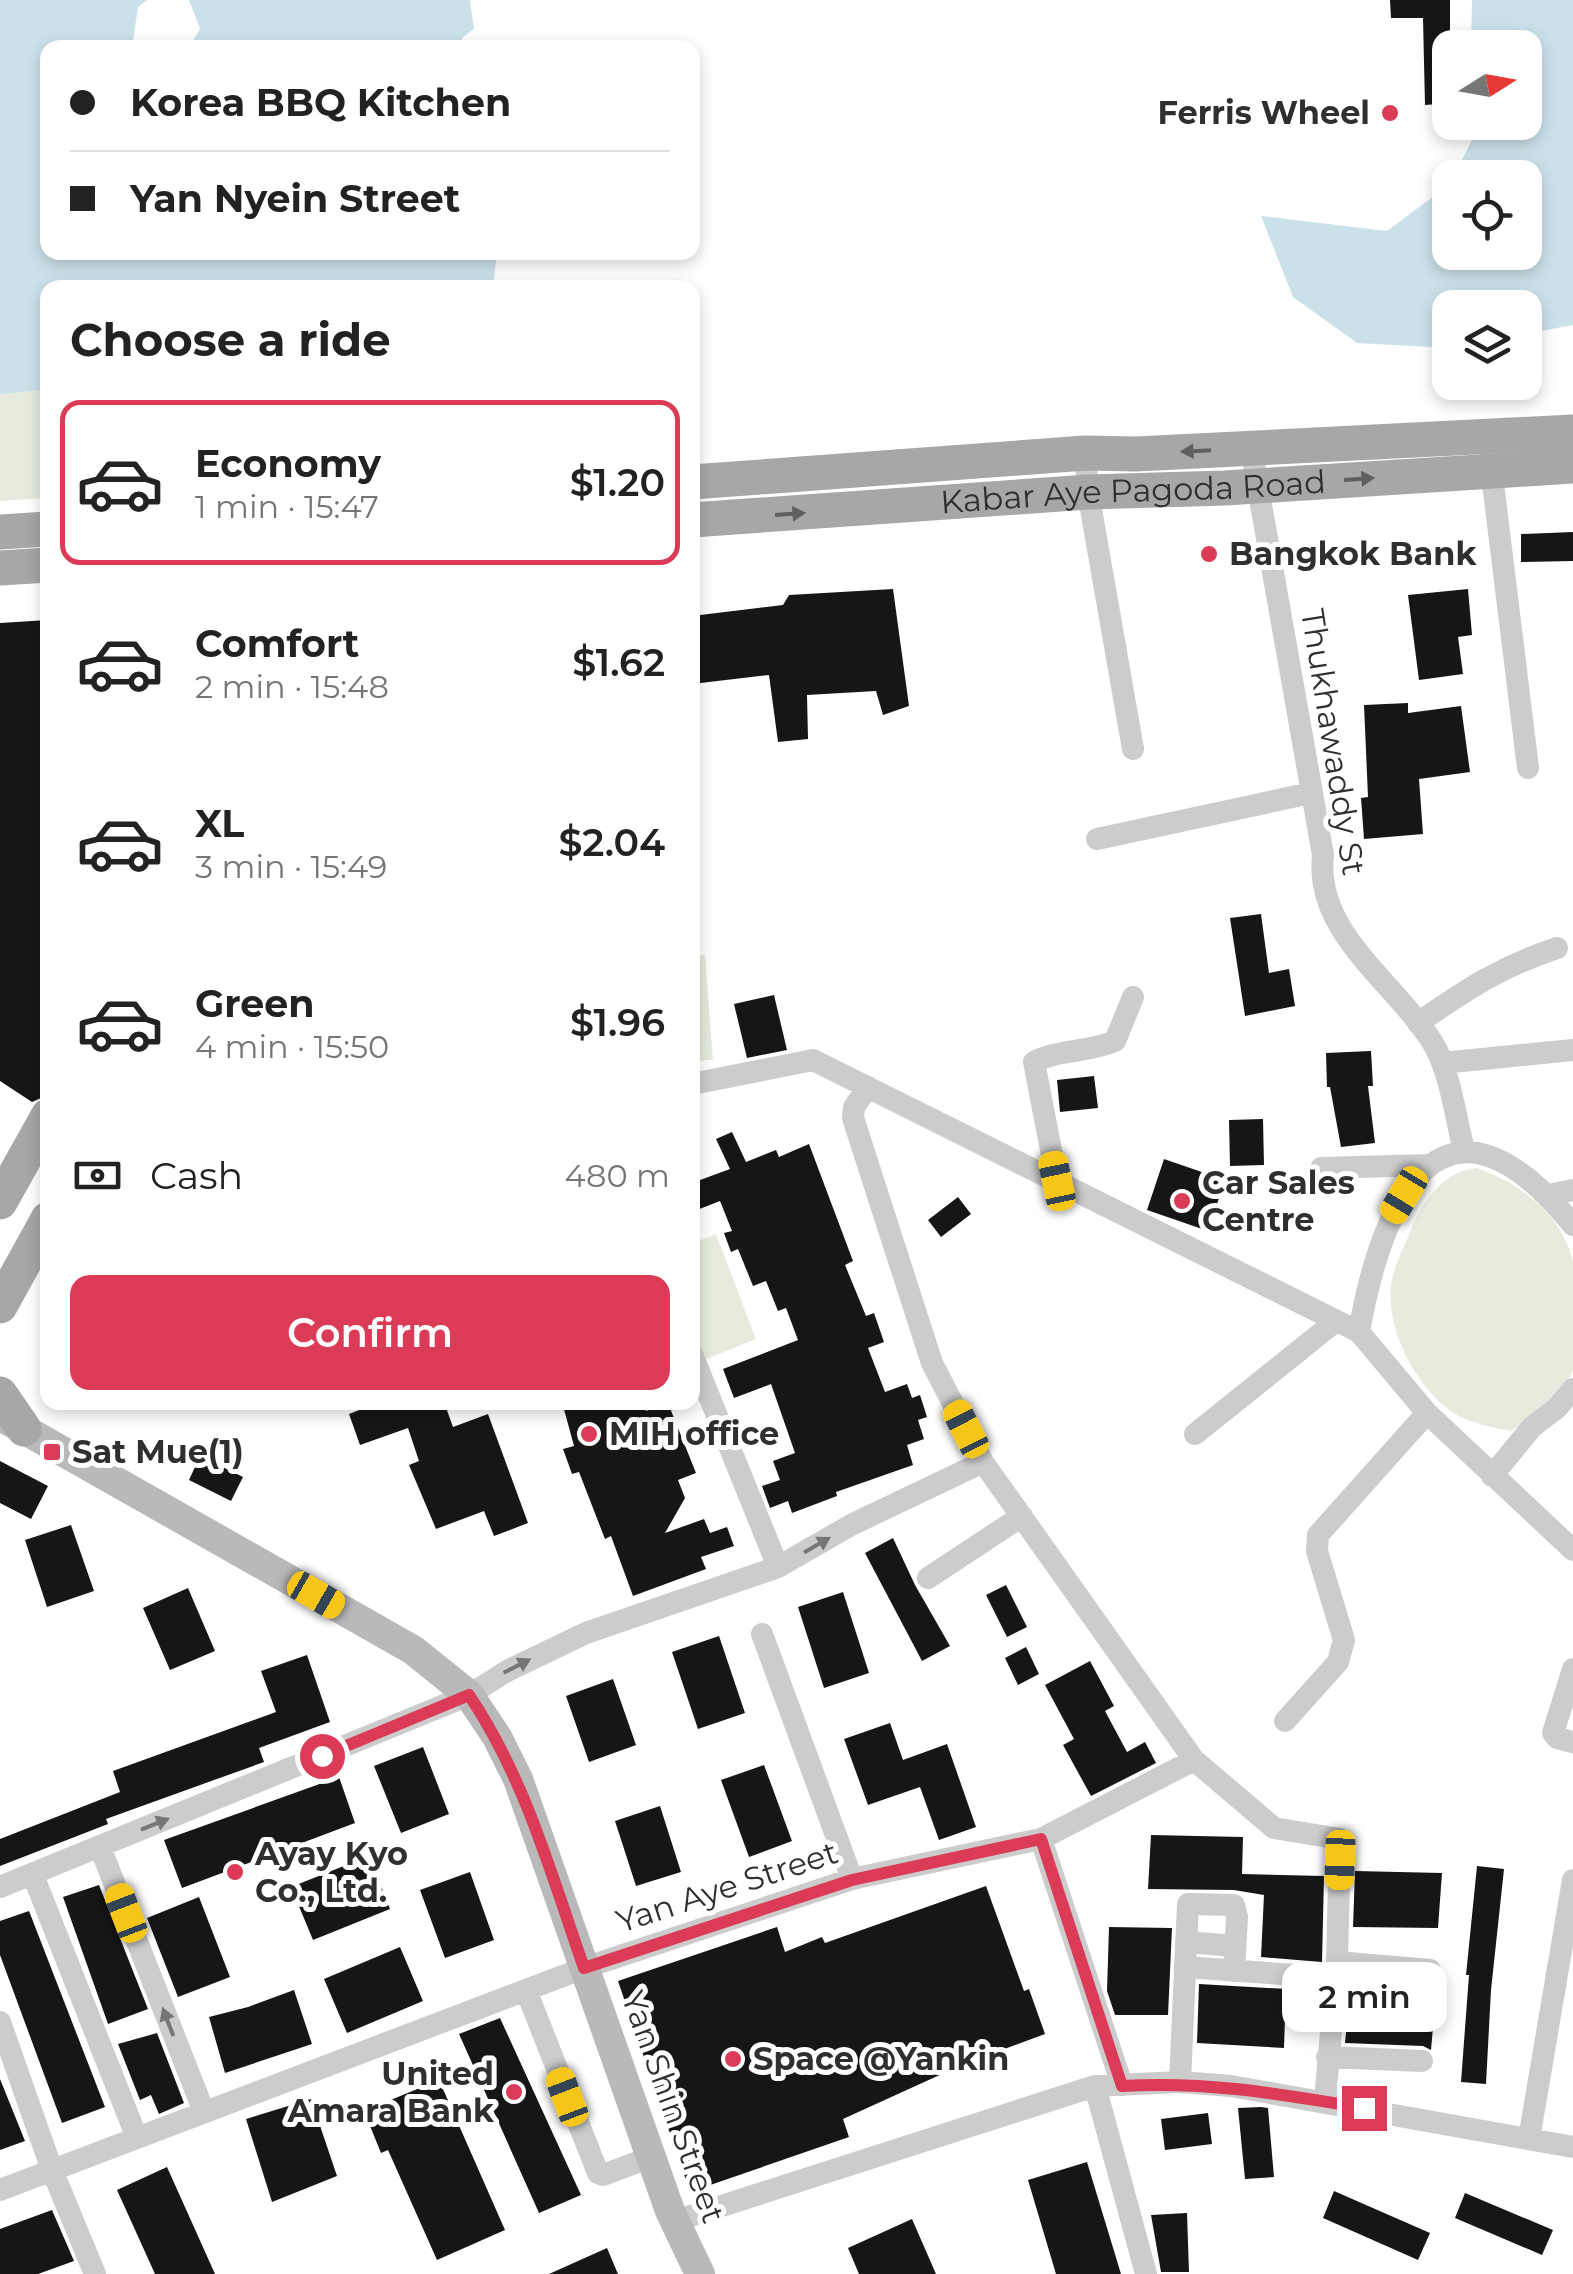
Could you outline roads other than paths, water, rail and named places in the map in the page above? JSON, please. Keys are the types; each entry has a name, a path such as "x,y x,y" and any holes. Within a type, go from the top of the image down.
{"main road":[{"name":"Kabar Aye Pagoda Road","path":"700,519 1088,492 1256,486 1490,454 1573,432"},
{"name":"Kabar Aye Pagoda Road","path":"700,481 1085,452 1136,454 1251,448 1490,454 1573,466"},
{"path":"0,532 40,529"},
{"path":"0,568 40,566"},
{"path":"0,1202 40,1130"},
{"path":"0,1306 40,1234"},
{"path":"0,1394 12,1422"},
{"name":"Yan Shin Street","path":"12,1422 412,1650 469,1695 497,1736 518,1779 651,2157 700,2274"}],"street":[{"name":"Thukhawaddy St","path":"1251,448 1323,855 1325,895 1335,918 1418,1023 1442,1063 1464,1150"},
{"path":"1085,452 1088,492 1134,748"},
{"path":"1490,454 1528,768"},
{"path":"1097,839 1311,793"},
{"path":"1418,1023 1481,979 1514,962 1557,948"},
{"path":"1057,1181 1034,1062 1045,1056 1093,1050 1115,1041 1133,997"},
{"path":"1442,1063 1573,1050"},
{"path":"700,1082 814,1060 1359,1332 1427,1413 1573,1550"},
{"path":"868,1088 854,1107 853,1118 932,1364 983,1462 1194,1760 1274,1828 1340,1839 1336,1970 1324,2102"},
{"path":"1322,1168 1428,1165 1464,1150 1480,1152 1512,1167 1548,1194 1573,1225"},
{"path":"1359,1332 1366,1290 1384,1229 1428,1165"},
{"path":"1548,1194 1573,1190"},
{"path":"1196,1434 1336,1321"},
{"path":"700,1374 778,1567"},
{"path":"1492,1476 1532,1427 1557,1408 1573,1389"},
{"path":"1286,1722 1338,1662 1344,1640 1317,1551 1318,1535 1427,1413"},
{"path":"0,1887 469,1695 507,1670 586,1632 778,1567 851,1526 983,1462"},
{"path":"928,1578 1022,1516"},
{"path":"762,1634 852,1880"},
{"path":"1573,1669 1554,1733 1556,1738 1573,1742"},
{"name":"Yan Aye Street","path":"0,2190 584,1968 852,1880 1041,1839 1194,1760"},
{"path":"1041,1839 1122,2086"},
{"path":"100,1847 204,2112"},
{"path":"33,1874 137,2138"},
{"path":"1529,2139 1573,1880"},
{"path":"1180,2082 1188,1904 1234,1905 1234,1972"},
{"path":"1186,1942 1235,1946"},
{"path":"1185,1967 1234,1972 1430,1970"},
{"path":"526,1990 598,2173 603,2175 651,2157"},
{"path":"0,2022 52,2170 95,2274"},
{"path":"1328,2057 1422,2061"},
{"path":"675,2220 1096,2086 1180,2082 1231,2086 1573,2147"},
{"path":"1096,2086 1146,2274"}],"water":[{"path":"0,0 147,0 138,7 133,40 40,40 40,260 496,260 494,280 40,280 40,391 0,394"},
{"path":"189,0 470,0 474,29 462,40 193,40 200,29"},
{"path":"1472,0 1573,0 1573,325 1542,331 1542,290 1432,290 1432,347 1357,343 1293,297 1261,216 1387,231 1432,197 1432,270 1542,270 1542,160 1462,160 1472,140 1542,140 1542,30 1471,30"}],"place":[{"name":"Ferris Wheel","path":"1390,113"},
{"name":"Bangkok Bank","path":"1209,554"},
{"name":"Car Sales Centre","path":"1182,1201"},
{"name":"MIH office","path":"589,1434"},
{"name":"Sat Mue(1)","path":"52,1452"},
{"name":"Ayay Kyo Co., Ltd.","path":"235,1872"},
{"name":"Space @Yankin","path":"733,2059"},
{"name":"United Amara Bank","path":"514,2092"}]}
